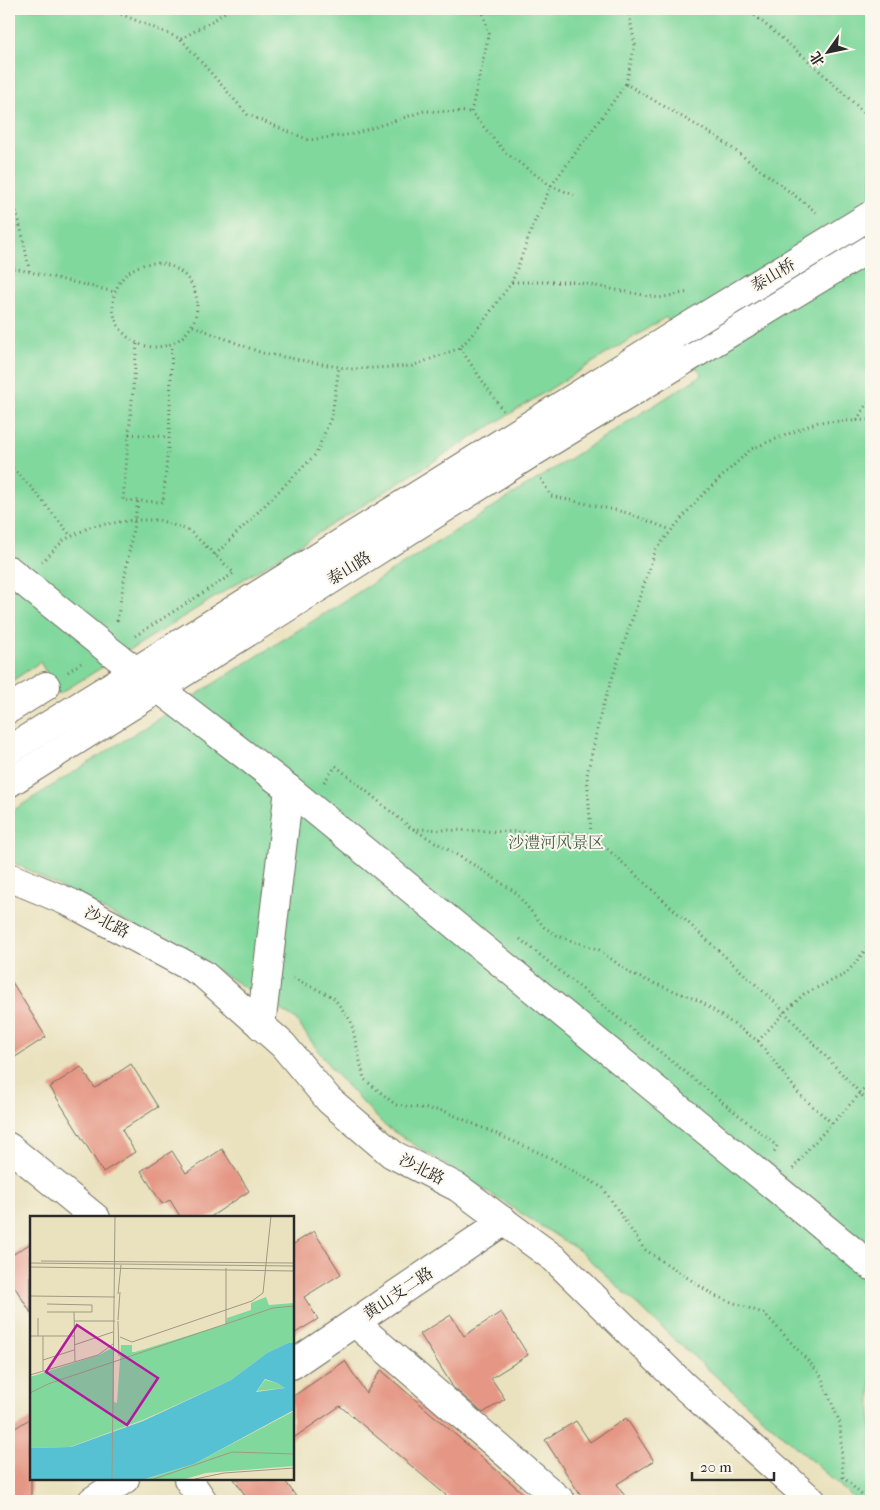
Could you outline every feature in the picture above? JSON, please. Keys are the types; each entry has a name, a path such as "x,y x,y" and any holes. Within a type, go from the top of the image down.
{"street":[{"name":"泰山桥","path":"683,345 871,215"},
{"name":"泰山桥","path":"683,345 871,247"},
{"name":"泰山路","path":"9,750 136,670 683,345"},
{"name":"泰山路","path":"9,783 158,687 527,456 683,345"},
{"path":"16,576 289,789 871,1266"},
{"path":"9,709 46,686"},
{"path":"261,1026 289,789"},
{"name":"沙北路","path":"9,877 71,903 203,974 283,1045 329,1100 392,1154 457,1187 555,1259 683,1385 812,1501"},
{"path":"9,1147 94,1216"},
{"name":"黄山支二路","path":"294,1364 504,1221"},
{"path":"355,1323 561,1501"},
{"path":"92,1501 124,1480"},
{"path":"189,1480 203,1501"}],"path":[{"path":"97,9 111,10 181,39 248,115 309,140 354,134 424,111 471,112 506,153 551,186 574,196"},
{"path":"181,39 229,9"},
{"path":"471,112 489,34 482,9"},
{"path":"193,326 262,353 350,370 412,366 460,348 482,323 512,282 534,223 551,186 626,84 635,45 628,9"},
{"path":"747,9 810,62 871,119"},
{"path":"626,84 720,138 818,214 827,218"},
{"path":"9,198 17,216 30,273"},
{"path":"810,219 818,214"},
{"path":"166,264 178,269 187,277 194,288 197,314 193,326 187,334 172,345 148,348 137,344 126,337 119,328 112,304 115,292 120,280 129,271 140,265 166,264"},
{"path":"9,268 115,292"},
{"path":"512,282 575,282 658,298 689,292 697,287"},
{"path":"137,344 122,500 163,502 169,437 172,345"},
{"path":"460,348 498,402"},
{"path":"214,554 316,454 332,415 340,367"},
{"path":"857,420 866,405 871,401"},
{"path":"591,834 587,775 602,708 656,549 697,500 751,449 818,422 871,420"},
{"path":"129,434 169,437"},
{"path":"9,464 32,488 71,536"},
{"path":"551,496 628,513 671,530"},
{"path":"109,649 138,501"},
{"path":"16,576 64,540 92,526 134,520 159,520 190,531 234,573 46,686"},
{"path":"324,782 336,766 412,829 516,892 544,927 558,936 599,950 633,975 700,1001 758,1041 800,1095 832,1123"},
{"path":"412,829 591,834 776,1004 871,1106"},
{"path":"758,1041 804,994 846,974 871,943"},
{"path":"268,969 333,997 351,1021 364,1079 396,1105 444,1111 549,1157 604,1188 644,1249 715,1296 764,1314 820,1374 840,1423 843,1477 868,1501"},
{"path":"777,1189 809,1148 871,1082"}],"green space":[{"name":"沙澧河风景区","path":"9,9 871,9 871,1501 857,1501 676,1341 580,1251 385,1126 333,1071 295,1019 210,966 9,860 9,813 702,375 682,346 666,317 59,694 40,662 9,683"}],"building":[{"path":"9,977 46,1037 9,1061"},
{"path":"131,1064 158,1107 122,1130 135,1152 103,1172 50,1087 81,1067 95,1088"},
{"path":"222,1149 249,1191 212,1216 180,1216 170,1200 162,1204 141,1171 172,1151 186,1173"},
{"path":"314,1231 341,1274 304,1297 318,1319 294,1334 294,1244"},
{"path":"30,1244 30,1311 9,1278 9,1257"},
{"path":"501,1312 528,1355 491,1378 505,1399 483,1413 453,1387 420,1334 451,1315 464,1336"},
{"path":"345,1361 366,1393 381,1370 532,1501 453,1501 340,1406 294,1438 294,1396"},
{"path":"626,1418 654,1461 617,1484 628,1501 584,1501 545,1440 576,1421 590,1442"},
{"path":"30,1419 31,1501 9,1501 9,1432"},
{"path":"235,1480 285,1480 299,1501 249,1501"}]}
